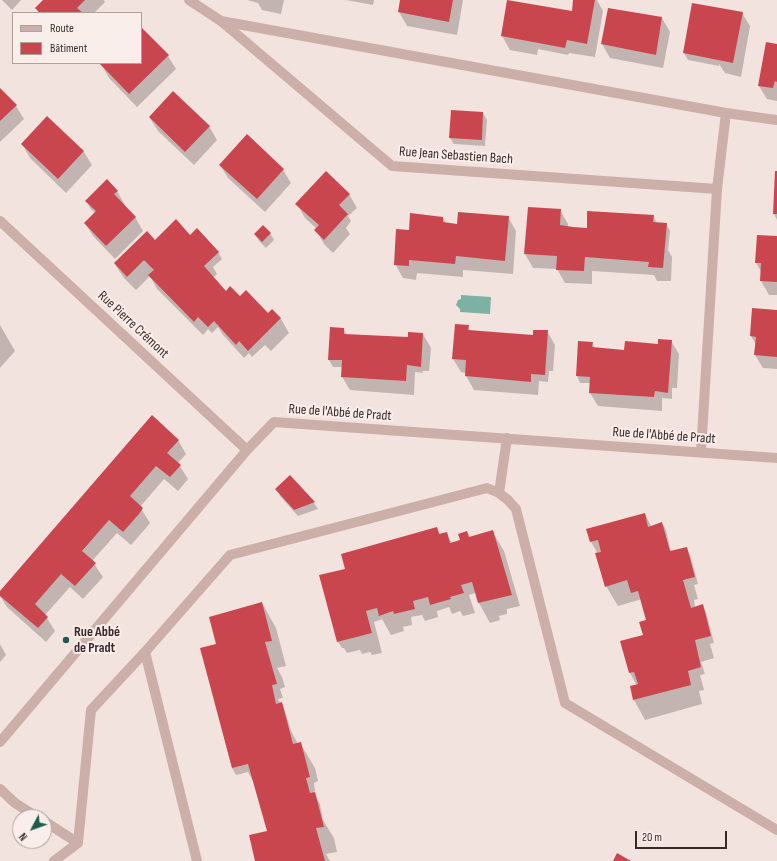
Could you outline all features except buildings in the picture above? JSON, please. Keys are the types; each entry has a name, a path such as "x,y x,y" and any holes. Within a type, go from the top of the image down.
{"street":[{"name":"Rue Jean Sebastien Bach","path":"189,0 221,21 392,166 717,189"},
{"name":"Rue Jean Sebastien Bach","path":"221,21 726,113 777,120"},
{"path":"701,452 717,189 726,113"},
{"name":"Rue Pierre Crémont","path":"0,221 247,450"},
{"name":"Rue de l'Abbé de Pradt","path":"0,742 247,450 274,422 777,458"},
{"path":"499,493 507,438"},
{"path":"54,861 78,843 91,710 145,652 230,555 487,488 499,493 516,509 565,703 777,830"},
{"path":"145,652 197,861"},
{"path":"0,789 15,803 25,809"},
{"path":"52,826 78,843"}],"water":[{"path":"461,295 491,297 490,314 460,312 460,309 456,305 458,300 461,299"}],"place":[{"name":"Rue Abbé de Pradt","path":"66,640"}]}
